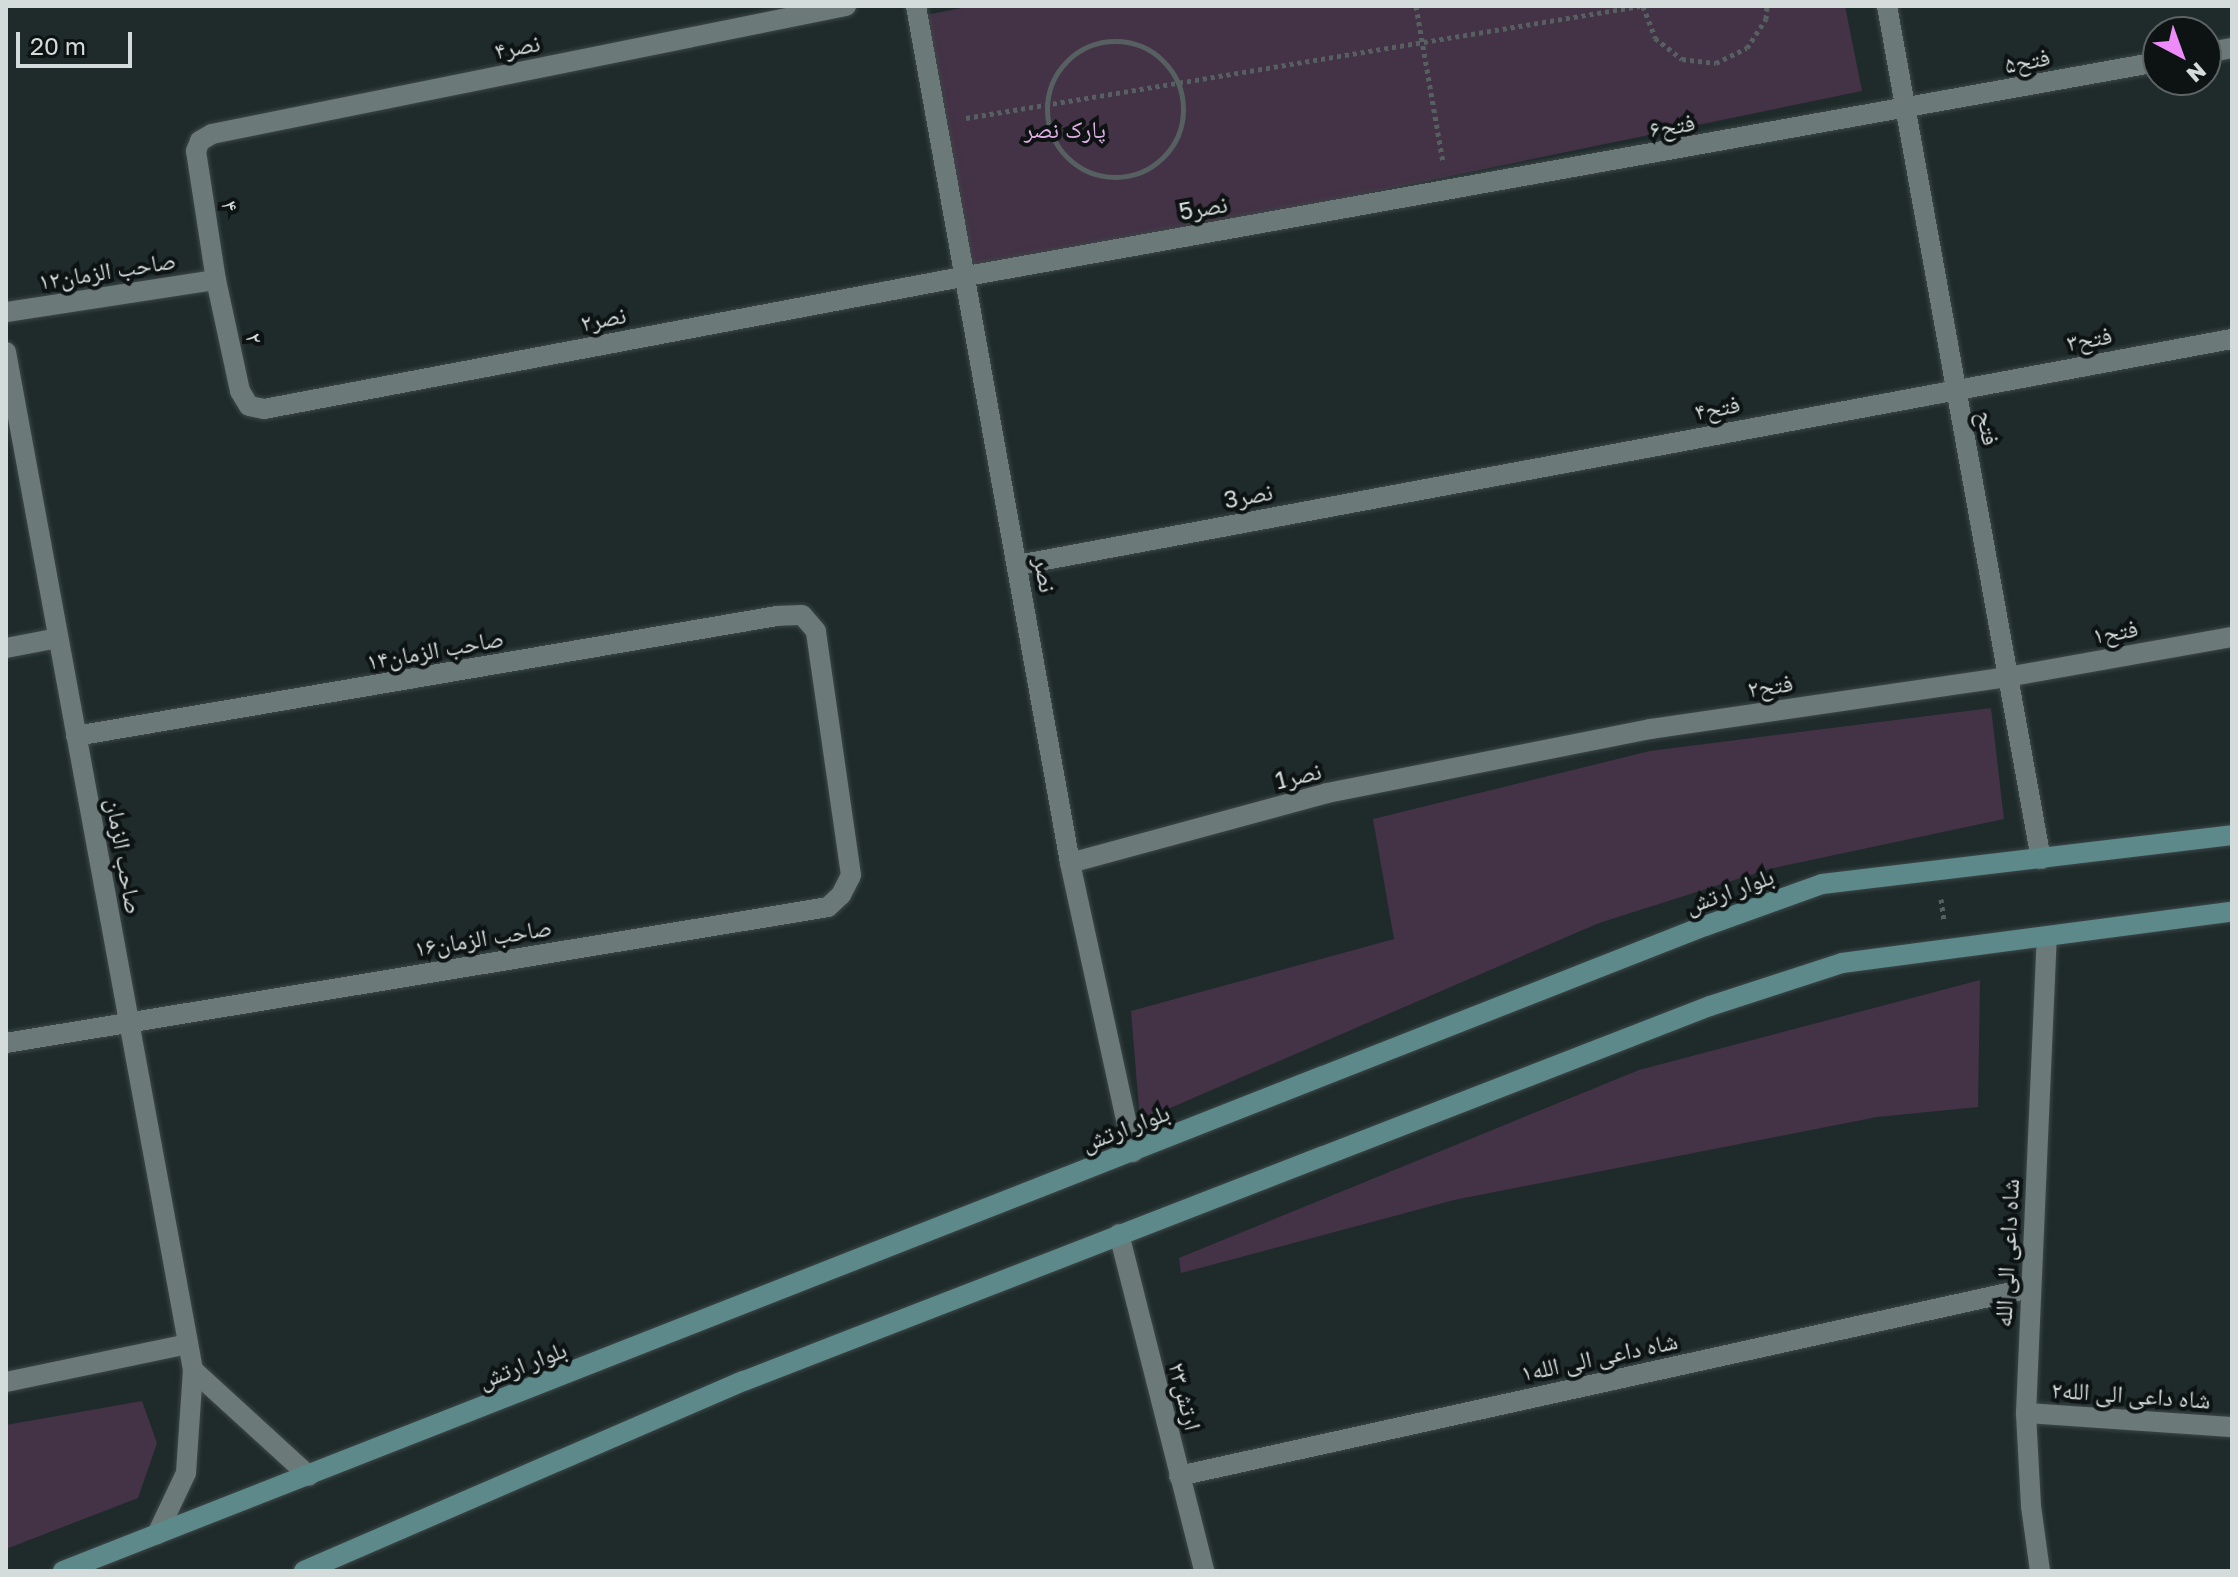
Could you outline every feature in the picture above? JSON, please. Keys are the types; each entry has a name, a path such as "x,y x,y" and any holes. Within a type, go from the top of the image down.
{"main road":[{"name":"بلوار ارتش","path":"63,1571 1705,926 1822,884 2232,835"},
{"path":"304,1571 744,1381 1710,1006 1842,963 2232,912"}],"street":[{"name":"۴نصر","path":"200,141 212,134 846,6"},
{"name":"نصر","path":"916,6 967,276 1070,863 1133,1152"},
{"name":"فتح","path":"1887,6 2041,859"},
{"name":"۵فتح","path":"1906,110 2142,65"},
{"name":"۶فتح","path":"1448,190 1906,110"},
{"name":"۴","path":"200,141 196,151 216,280"},
{"name":"5نصر","path":"967,276 1448,190"},
{"name":"نصر۲","path":"249,406 264,409 967,276"},
{"name":"صاحب الزمان۱۲","path":"6,312 216,280"},
{"name":"۲","path":"216,280 240,391 249,406"},
{"name":"۳فتح","path":"1956,389 2232,339"},
{"name":"صاحب الزمان","path":"6,352 193,1370 186,1473 157,1534"},
{"name":"فتح۴","path":"1487,477 1956,389"},
{"name":"3نصر","path":"1018,565 1487,477"},
{"name":"صاحب الزمان۱۴","path":"76,736 762,619 802,615 816,631 851,875 841,895"},
{"name":"۱فتح","path":"2007,677 2232,637"},
{"path":"6,648 58,638"},
{"name":"۲فتح","path":"1542,751 1651,729 2007,677"},
{"name":"1نصر","path":"1070,863 1327,793 1542,751"},
{"name":"صاحب الزمان۱۶","path":"6,1043 128,1020 828,907 841,895"},
{"name":"شاه داعی الی الله","path":"2040,1571 2031,1506 2026,1413 2047,936"},
{"name":"ارتش۲۳","path":"1119,1234 1179,1476 1197,1570"},
{"name":"شاه داعی الی الله۱","path":"1179,1476 2030,1288"},
{"path":"6,1382 188,1344"},
{"path":"193,1370 309,1476"},
{"name":"شاه داعی الی الله۲","path":"2026,1413 2232,1427"}],"path":[{"path":"1416,6 1448,190"},
{"path":"938,123 1642,6 1655,38 1682,59 1716,63 1747,48 1766,19 1767,6"},
{"path":"1104,40 1135,42 1162,57 1179,82 1184,117 1171,150 1143,172 1108,178 1075,165 1052,139 1046,104 1055,74 1076,52 1104,40"},
{"path":"1937,871 1948,949"}],"green space":[{"name":"پارک نصر","path":"972,6 1845,6 1862,91 967,276 921,16"},
{"path":"1991,708 2004,819 1769,869 1599,923 1140,1121 1131,1011 1394,939 1373,819 1650,751"},
{"path":"1980,980 1978,1107 1877,1117 1454,1200 1181,1273 1179,1258 1639,1070"},
{"path":"142,1401 157,1443 138,1498 6,1549 6,1425"}]}
